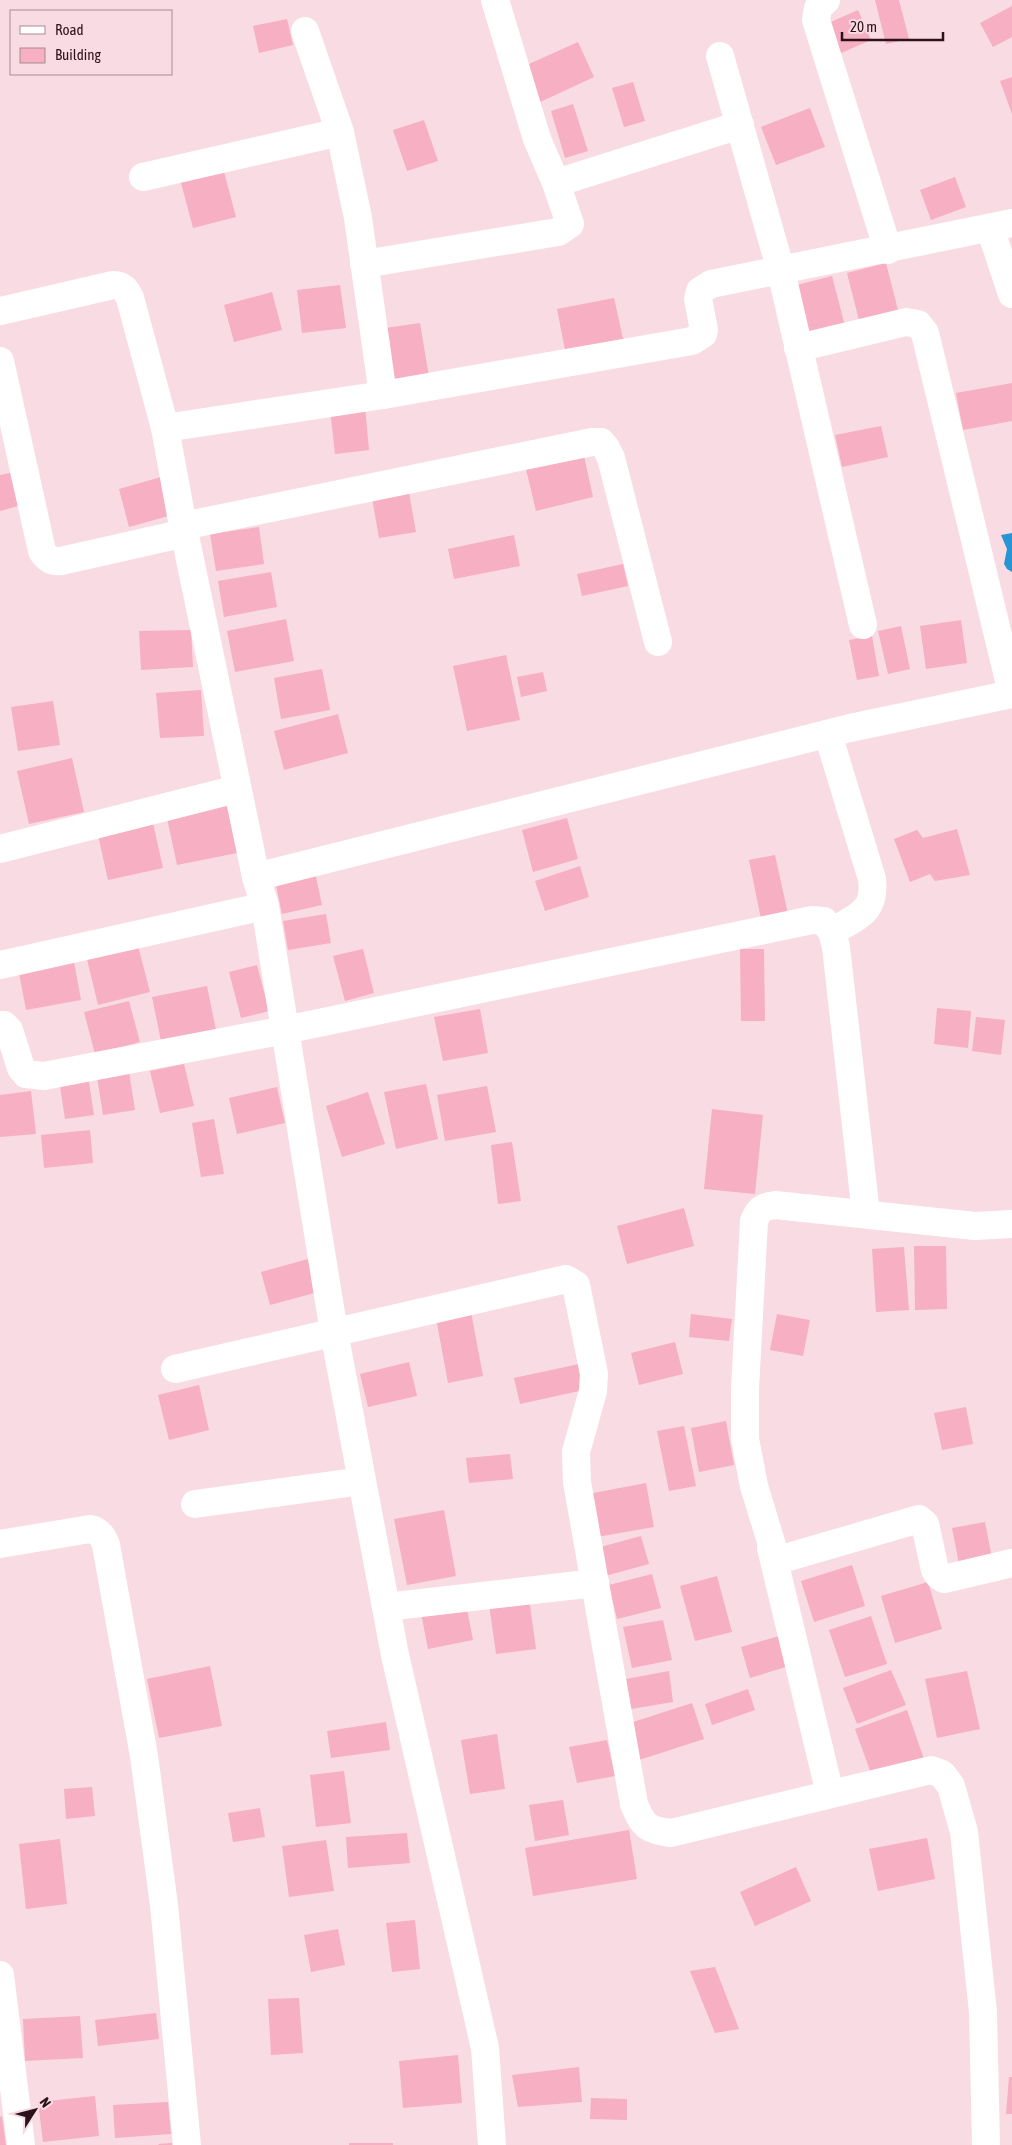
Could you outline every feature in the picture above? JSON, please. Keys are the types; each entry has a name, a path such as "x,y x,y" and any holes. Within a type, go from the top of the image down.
{"street":[{"path":"364,264 565,229 570,224 556,182 537,139 494,0"},
{"path":"826,0 818,8 816,20 888,250"},
{"path":"305,31 340,132 358,218 383,395"},
{"path":"720,56 781,271 863,625"},
{"path":"556,182 740,125"},
{"path":"143,177 340,132"},
{"path":"165,428 383,395 692,341 698,338 704,330 698,299 700,291 706,286 1001,226 1012,294"},
{"path":"0,312 114,285 121,285 130,298 165,428 184,530 256,877 264,906 334,1332 395,1655 485,2048 492,2145"},
{"path":"256,877 828,734 1012,694 925,334 918,324 906,322 798,348"},
{"path":"0,361 42,551 47,558 54,562 184,530 592,442 601,442 611,458 658,642"},
{"path":"828,734 872,880 874,893 871,903 865,911 832,932"},
{"path":"0,849 238,788"},
{"path":"0,965 264,906"},
{"path":"0,1025 4,1025 9,1030 21,1068 26,1074 39,1076 285,1030 812,920 824,921 832,932 836,947 866,1214"},
{"path":"830,1794 771,1548 754,1486 745,1439 745,1389 754,1222 758,1211 764,1207 775,1205 975,1226 1012,1224"},
{"path":"175,1369 566,1279 576,1285 594,1374 594,1391 576,1452 577,1482 634,1804 641,1821 653,1831 671,1833 931,1770 942,1774 951,1786 964,1832 983,2012 986,2145"},
{"path":"195,1504 362,1481"},
{"path":"771,1548 774,1555 779,1558 785,1558 920,1518 924,1524 935,1570 944,1579 1012,1563"},
{"path":"0,1544 90,1530 97,1531 103,1537 106,1545 144,1756 153,1821 164,1905 187,2145"},
{"path":"386,1607 595,1583"},
{"path":"0,1975 21,2145"}],"water":[{"path":"1012,533 1012,572 1004,564 1007,549 1001,535"}],"building":[{"path":"875,0 899,0 909,39 886,44"},
{"path":"1012,6 1012,37 993,47 980,23"},
{"path":"858,10 871,40 839,54 826,24"},
{"path":"287,19 293,45 259,53 253,26"},
{"path":"578,42 594,77 536,104 520,68"},
{"path":"1012,77 1012,114 1000,81"},
{"path":"633,82 645,121 624,127 612,88"},
{"path":"573,104 588,151 565,158 551,111"},
{"path":"810,108 825,147 776,165 761,127"},
{"path":"424,120 438,161 407,171 393,130"},
{"path":"223,168 236,217 193,228 180,179"},
{"path":"955,177 966,207 931,220 920,190"},
{"path":"886,263 900,318 861,328 847,273"},
{"path":"832,276 846,330 807,340 793,286"},
{"path":"340,285 346,328 302,333 297,290"},
{"path":"272,292 282,330 234,342 224,305"},
{"path":"614,298 624,343 566,355 557,309"},
{"path":"420,323 429,377 393,382 385,328"},
{"path":"1012,383 1012,421 963,430 956,393"},
{"path":"365,406 369,450 335,454 330,409"},
{"path":"881,426 888,457 842,467 835,435"},
{"path":"584,456 593,497 536,511 526,469"},
{"path":"10,473 18,506 0,511 0,475"},
{"path":"161,477 172,515 129,527 119,489"},
{"path":"408,487 416,532 379,538 371,492"},
{"path":"259,527 264,564 216,571 210,534"},
{"path":"514,535 520,566 454,579 448,549"},
{"path":"623,564 628,586 582,596 577,574"},
{"path":"271,572 277,607 224,617 218,581"},
{"path":"286,619 294,661 235,672 227,631"},
{"path":"961,620 967,663 926,669 920,626"},
{"path":"901,626 910,669 888,674 878,631"},
{"path":"191,630 193,667 141,670 139,631"},
{"path":"872,636 879,676 857,680 849,640"},
{"path":"506,655 520,720 467,731 453,666"},
{"path":"322,669 330,710 281,719 274,678"},
{"path":"543,672 547,691 521,697 517,677"},
{"path":"201,690 204,736 160,738 156,693"},
{"path":"53,701 60,745 18,751 11,707"},
{"path":"338,714 348,753 284,770 274,731"},
{"path":"72,758 84,812 29,824 17,771"},
{"path":"232,804 242,852 177,865 167,818"},
{"path":"567,818 578,859 533,872 522,830"},
{"path":"153,823 163,868 108,880 98,835"},
{"path":"957,829 970,875 935,881 930,874 910,882 894,839 917,830 923,838"},
{"path":"775,855 788,914 761,919 749,860"},
{"path":"580,866 589,897 545,911 535,881"},
{"path":"315,872 322,905 282,914 275,881"},
{"path":"326,914 331,943 288,950 283,921"},
{"path":"137,942 150,992 98,1005 86,955"},
{"path":"363,949 374,993 345,1001 333,956"},
{"path":"740,949 764,949 765,1021 741,1021"},
{"path":"74,962 81,1000 26,1010 19,973"},
{"path":"257,965 269,1011 241,1018 229,972"},
{"path":"207,986 216,1030 161,1041 152,997"},
{"path":"129,1001 140,1042 95,1054 84,1012"},
{"path":"937,1008 971,1011 968,1048 934,1044"},
{"path":"480,1009 488,1053 443,1061 434,1017"},
{"path":"976,1017 1005,1020 1001,1055 972,1051"},
{"path":"184,1064 194,1106 160,1113 150,1071"},
{"path":"129,1072 135,1110 103,1115 97,1077"},
{"path":"88,1076 94,1115 65,1119 59,1080"},
{"path":"426,1084 438,1139 396,1149 384,1092"},
{"path":"487,1086 496,1132 445,1141 437,1095"},
{"path":"277,1087 285,1123 237,1134 229,1098"},
{"path":"31,1091 36,1134 0,1137 0,1095"},
{"path":"368,1092 385,1144 342,1157 326,1106"},
{"path":"712,1109 763,1115 755,1194 704,1189"},
{"path":"214,1119 224,1174 201,1177 192,1123"},
{"path":"90,1130 93,1163 44,1168 41,1135"},
{"path":"512,1142 521,1201 498,1204 491,1145"},
{"path":"684,1208 694,1246 627,1264 617,1226"},
{"path":"914,1246 946,1246 947,1309 915,1310"},
{"path":"904,1247 909,1310 876,1312 872,1249"},
{"path":"308,1259 318,1292 270,1305 261,1272"},
{"path":"471,1312 483,1376 448,1383 436,1318"},
{"path":"691,1314 732,1319 729,1341 689,1337"},
{"path":"777,1314 810,1320 803,1356 770,1350"},
{"path":"675,1342 683,1374 639,1385 631,1353"},
{"path":"409,1362 417,1396 368,1407 360,1374"},
{"path":"579,1364 584,1390 520,1404 514,1378"},
{"path":"199,1385 209,1430 169,1440 158,1395"},
{"path":"966,1407 973,1444 942,1450 934,1413"},
{"path":"726,1421 734,1465 699,1472 691,1428"},
{"path":"684,1426 696,1486 669,1491 657,1431"},
{"path":"510,1454 513,1479 469,1483 466,1458"},
{"path":"646,1483 654,1527 597,1537 588,1494"},
{"path":"444,1510 456,1576 407,1585 394,1519"},
{"path":"985,1522 992,1558 959,1564 952,1528"},
{"path":"641,1536 649,1564 605,1576 597,1548"},
{"path":"852,1565 865,1606 814,1622 801,1581"},
{"path":"652,1574 661,1608 617,1619 609,1585"},
{"path":"717,1576 732,1632 695,1641 680,1586"},
{"path":"928,1582 942,1629 895,1643 881,1596"},
{"path":"529,1598 536,1649 496,1654 489,1604"},
{"path":"466,1604 473,1640 428,1649 421,1613"},
{"path":"871,1616 887,1664 845,1677 829,1630"},
{"path":"663,1620 672,1660 632,1668 623,1627"},
{"path":"789,1633 799,1663 750,1678 741,1647"},
{"path":"210,1666 222,1726 159,1738 147,1679"},
{"path":"891,1670 906,1705 857,1724 843,1688"},
{"path":"669,1671 673,1702 631,1709 626,1679"},
{"path":"967,1671 980,1729 937,1738 925,1679"},
{"path":"748,1689 755,1710 712,1725 705,1704"},
{"path":"692,1703 704,1739 636,1761 624,1725"},
{"path":"907,1710 925,1762 873,1779 855,1729"},
{"path":"386,1722 390,1750 331,1758 327,1731"},
{"path":"497,1734 505,1789 470,1794 461,1740"},
{"path":"607,1740 615,1776 577,1783 569,1747"},
{"path":"344,1771 351,1823 316,1827 310,1775"},
{"path":"92,1787 95,1816 66,1819 64,1789"},
{"path":"563,1800 569,1835 535,1841 529,1805"},
{"path":"260,1808 265,1837 233,1842 228,1813"},
{"path":"629,1830 637,1879 533,1896 525,1848"},
{"path":"407,1833 410,1863 348,1868 346,1837"},
{"path":"927,1838 935,1879 878,1891 869,1849"},
{"path":"60,1839 67,1904 26,1909 19,1844"},
{"path":"326,1840 334,1891 289,1897 282,1846"},
{"path":"796,1867 811,1901 755,1926 740,1892"},
{"path":"415,1920 420,1969 392,1972 386,1923"},
{"path":"338,1929 345,1965 311,1972 304,1935"},
{"path":"715,1967 739,2029 715,2033 690,1971"},
{"path":"299,1998 303,2053 271,2055 268,1999"},
{"path":"156,2013 159,2039 98,2046 95,2020"},
{"path":"80,2016 83,2058 25,2061 23,2019"},
{"path":"458,2055 462,2103 403,2108 399,2061"},
{"path":"579,2067 582,2102 518,2107 512,2075"},
{"path":"1009,2077 1012,2077 1012,2114 1006,2114"},
{"path":"95,2096 99,2136 43,2142 38,2102"},
{"path":"591,2098 627,2099 627,2120 590,2119"},
{"path":"168,2102 171,2134 115,2138 113,2105"},
{"path":"2,2116 6,2145 0,2145 0,2117"},
{"path":"172,2143 172,2145 158,2144"},
{"path":"349,2143 393,2143 393,2145 349,2145"}]}
